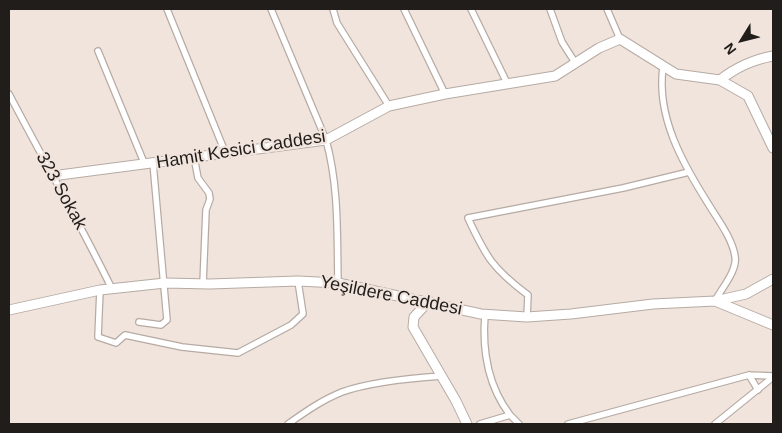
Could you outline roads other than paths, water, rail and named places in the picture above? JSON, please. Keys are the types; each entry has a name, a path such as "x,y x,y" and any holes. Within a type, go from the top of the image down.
{"street":[{"path":"167,9 225,152"},
{"path":"271,9 326,140 336,200 338,283"},
{"path":"333,9 337,23 389,106"},
{"path":"404,9 445,94"},
{"path":"471,9 508,85"},
{"path":"550,9 562,42 576,64"},
{"path":"607,9 620,39 663,67 676,74 720,80 748,96 773,148"},
{"name":"Hamit Kesici Caddesi","path":"52,176 326,140 389,106 445,94 545,79 576,64 599,48 620,39"},
{"path":"98,51 149,164 165,282 167,320 161,325 139,322"},
{"path":"720,80 731,72 763,58 773,56"},
{"path":"663,67 660,87 673,139 689,172 723,227 736,257 732,271 714,301"},
{"name":"323 Sokak","path":"9,94 52,176 84,231 112,290"},
{"path":"194,157 198,178 209,193 210,199 206,210 202,284"},
{"path":"526,317 528,295 496,269 484,251 468,218 623,188 689,172"},
{"path":"714,301 746,294 773,279"},
{"path":"100,290 98,337 116,342 125,335 182,347 238,353 291,325 303,314 298,281"},
{"name":"Yeşildere Caddesi","path":"9,310 100,290 165,282 202,284 298,281 338,283 485,314 526,317 571,314 653,304 714,301"},
{"path":"428,301 414,317 412,323 466,424"},
{"path":"714,301 773,324"},
{"path":"485,314 484,332 492,385 499,401 519,424"},
{"path":"749,375 758,390"},
{"path":"568,424 749,375 773,377"},
{"path":"288,424 310,408 343,392 410,378 442,376"},
{"path":"715,424 773,377"},
{"path":"480,424 510,415"}]}
